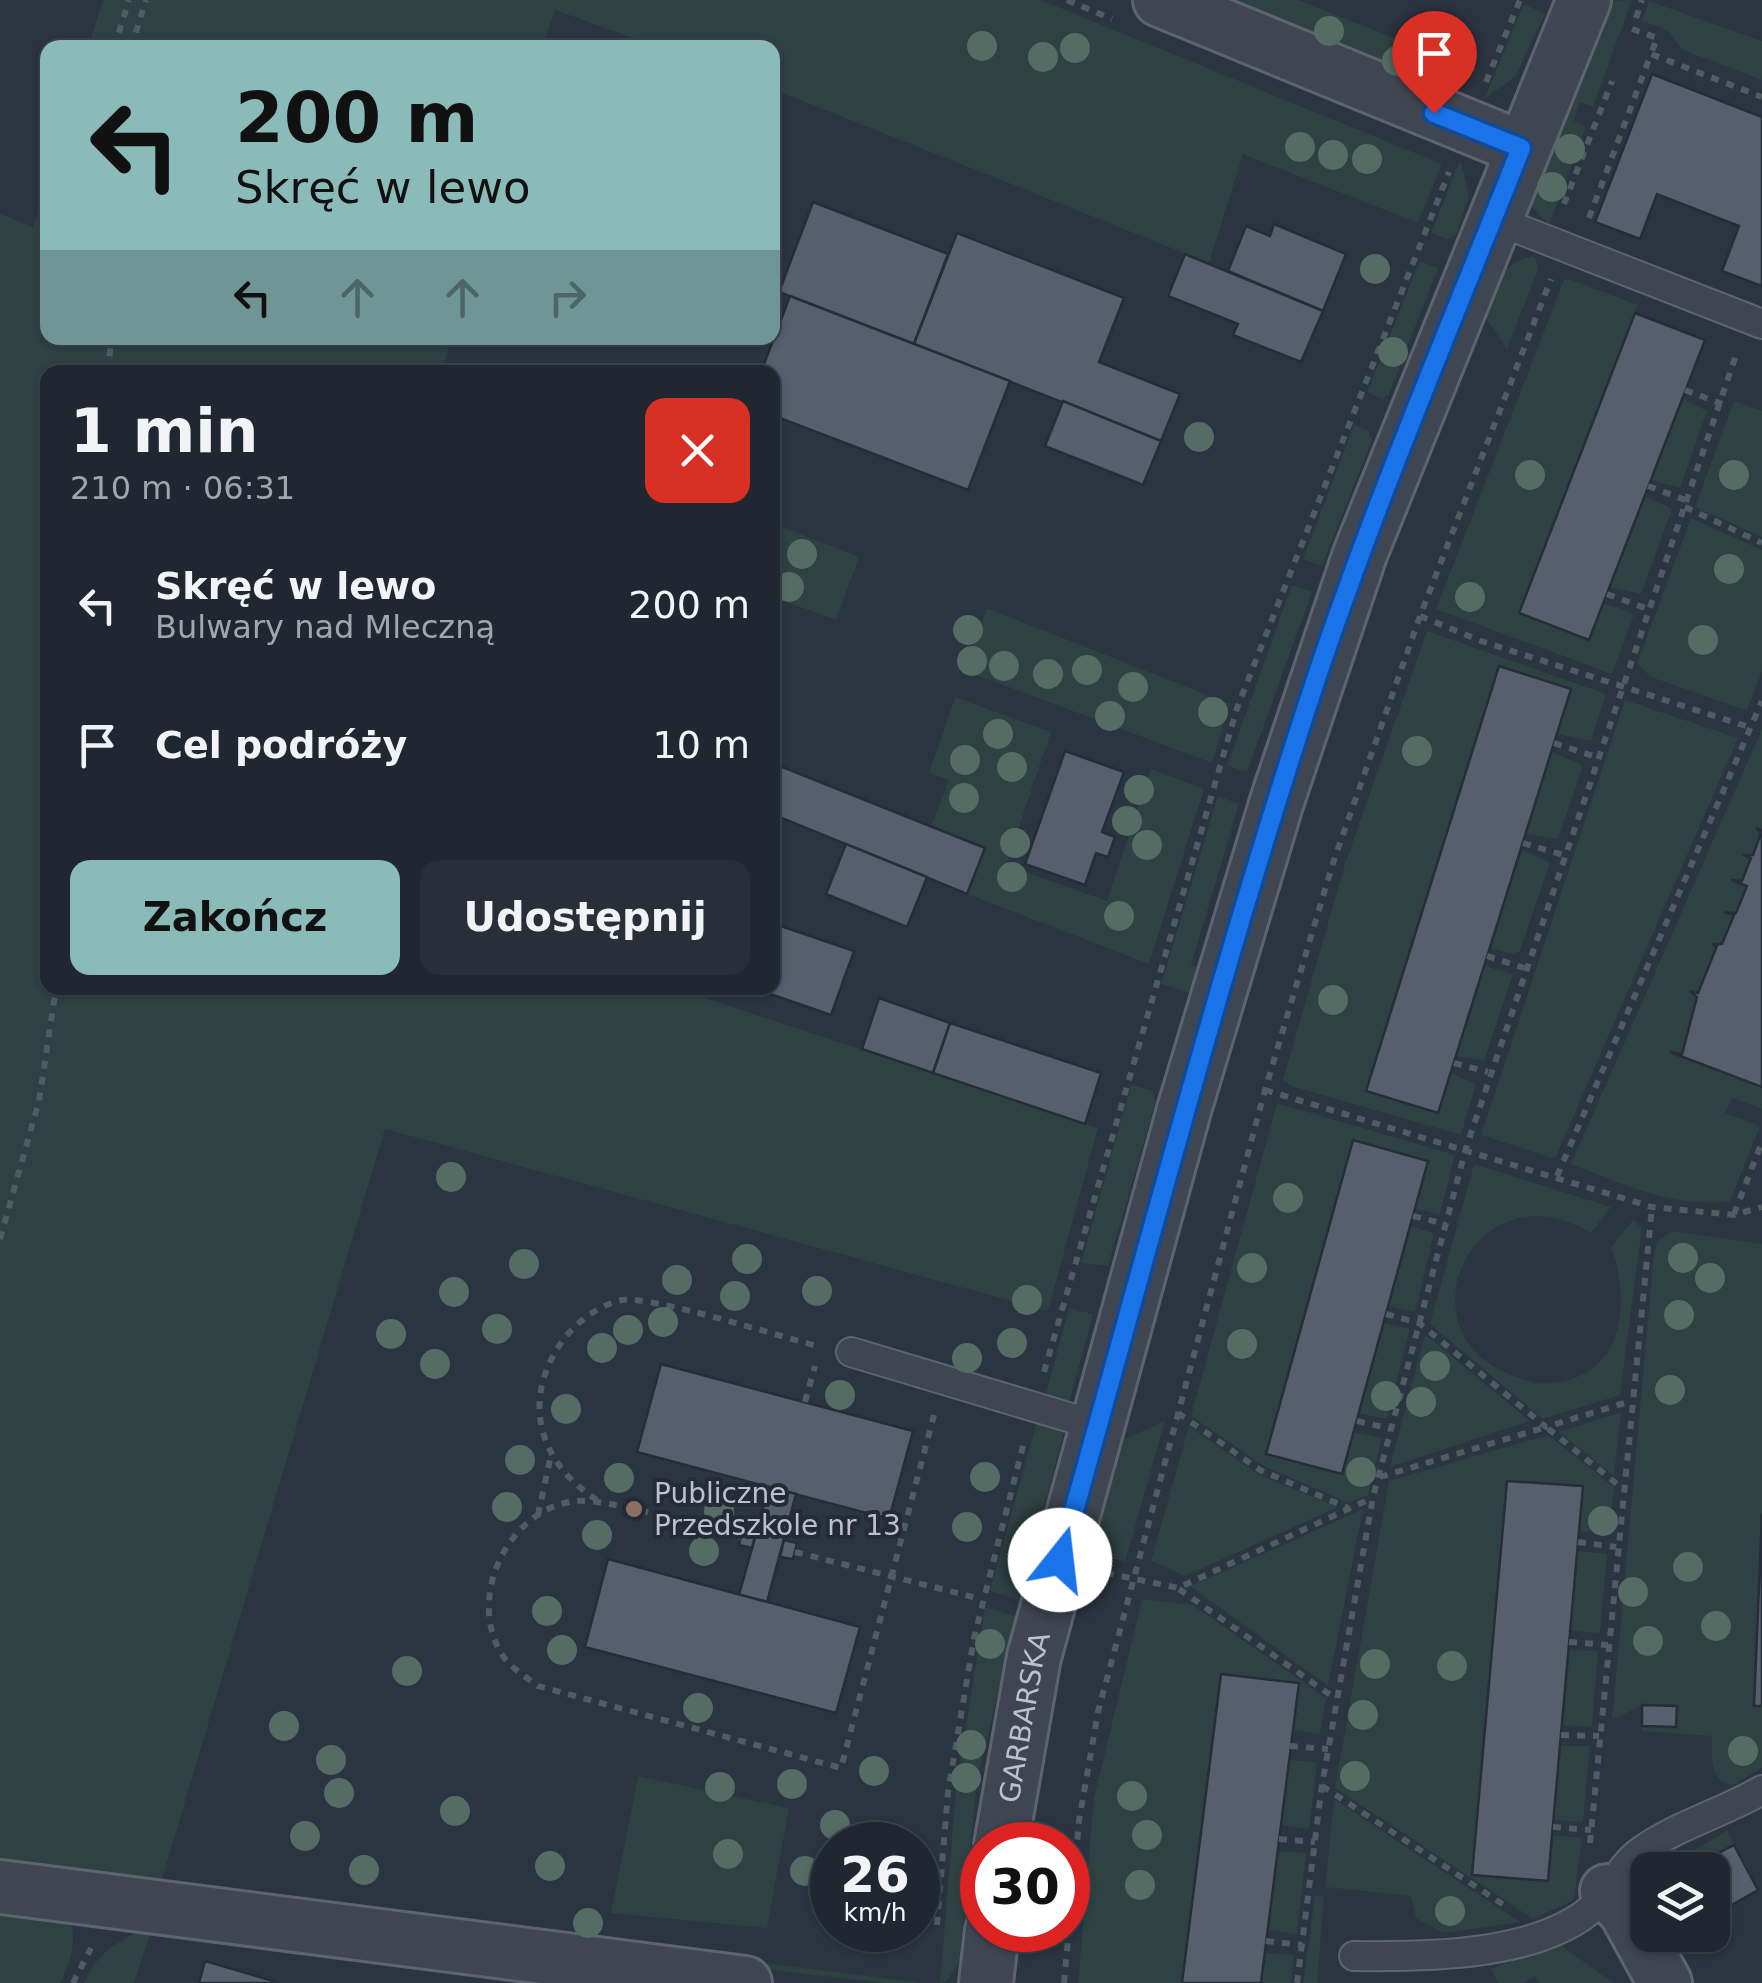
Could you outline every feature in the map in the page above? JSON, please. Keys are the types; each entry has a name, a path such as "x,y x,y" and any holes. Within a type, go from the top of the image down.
{"street":[{"path":"1160,0 1521,148"},
{"name":"GARBARSKA","path":"1005,1822 1034,1657 1184,1110 1313,690 1360,554 1584,0"},
{"path":"1,1888 745,1983"},
{"path":"1596,1902 1626,1912 1665,1983"},
{"path":"986,1983 990,1952"}],"lane":[{"path":"1493,219 1762,324"},
{"path":"851,1352 1098,1426"},
{"path":"1354,1956 1442,1957 1492,1948 1544,1932 1596,1902 1640,1852 1762,1790"}],"path":[{"path":"116,40 129,0"},
{"path":"134,40 146,0"},
{"path":"1625,46 1642,0"},
{"path":"1064,1983 1080,1821 1098,1712 1265,1090 1334,864 1420,616 1556,267 1651,54 1656,38 1632,29"},
{"path":"1651,54 1762,97"},
{"path":"1568,247 1557,223 1618,64"},
{"path":"1297,1983 1322,1785 1374,1497 1445,1224 1488,1072 1735,368 1736,350 1731,340"},
{"path":"1685,390 1722,404"},
{"path":"1648,486 1762,543"},
{"path":"1607,594 1648,609"},
{"path":"1420,616 1620,687 1752,728"},
{"path":"1557,1176 1762,700"},
{"path":"1554,743 1596,757"},
{"path":"1523,843 1562,855"},
{"path":"1487,956 1524,968"},
{"path":"0,1240 39,1101 55,995"},
{"path":"1454,1063 1488,1072"},
{"path":"1265,1090 1652,1207 1734,1215 1762,1206"},
{"path":"1734,1215 1762,1142"},
{"path":"1596,1902 1591,1830 1652,1207"},
{"path":"1413,1216 1445,1224"},
{"path":"741,1537 598,1501 579,1489 552,1454 538,1406 540,1382 550,1358 586,1316 626,1299 820,1347 805,1402"},
{"path":"1386,1314 1419,1323 1622,1488"},
{"path":"598,1501 556,1505 517,1532 492,1580 494,1637 504,1657 538,1686 841,1768 938,1399"},
{"path":"1378,1478 1631,1401"},
{"path":"1178,1414 1260,1470 1350,1509"},
{"path":"1357,1421 1392,1430"},
{"path":"538,1515 552,1454"},
{"path":"1178,1588 1374,1497"},
{"path":"1578,1542 1617,1547"},
{"path":"795,1552 982,1599"},
{"path":"1146,1581 1178,1588 1336,1698"},
{"path":"1569,1642 1608,1645"},
{"path":"1561,1735 1599,1736"},
{"path":"1290,1746 1328,1749"},
{"path":"1322,1785 1544,1932"},
{"path":"1553,1827 1591,1830"},
{"path":"1279,1839 1315,1842"},
{"path":"1266,1941 1302,1945"}],"shaded area":[{"path":"103,0 1041,0 1442,164 1418,223 1243,154 1209,263 780,92 780,40 639,40 555,10 545,40 90,40"},
{"path":"1220,0 1298,0 1476,70 1460,76 1451,95"},
{"path":"1632,0 1593,107 1580,102 1574,121 1586,127 1549,225 1528,203 1612,1"},
{"path":"1649,1 1762,41 1762,80 1683,50 1667,30 1642,21"},
{"path":"1524,4 1545,14 1515,77 1484,99"},
{"path":"1460,160 1469,195 1456,235 1447,239 1431,233"},
{"path":"40,204 40,345 450,345 443,365 40,365 40,995 696,995 1098,1128 1048,1311 385,1129 160,1886 922,1983 883,1983 156,1898 0,1874 0,214 33,227"},
{"path":"1534,256 1539,267 1507,349 1483,314 1506,270"},
{"path":"1420,261 1438,268 1389,394 1382,399 1367,392"},
{"path":"1564,280 1638,305 1519,612 1592,604 1621,608 1634,615 1612,674 1436,609"},
{"path":"1682,398 1707,411 1680,488 1651,480"},
{"path":"1734,401 1762,411 1762,537 1695,507"},
{"path":"1354,425 1368,430 1372,440 1322,566 1303,559"},
{"path":"1644,496 1672,509 1641,594 1609,587"},
{"path":"1691,518 1762,550 1762,671 1747,711 1651,677 1637,664"},
{"path":"780,526 859,557 836,620 780,600"},
{"path":"1292,585 1312,592 1247,772 1227,766"},
{"path":"987,608 1230,704 1212,763 963,670"},
{"path":"1427,631 1606,694 1591,741 1557,734 1571,689 1499,667 1366,1090 1437,1113 1450,1073 1476,1084 1461,1135 1291,1086 1283,1080 1345,864"},
{"path":"955,697 1051,732 1006,865 1107,901 1151,769 1204,789 1149,964 967,894 985,848 931,826 949,780 929,773"},
{"path":"1625,700 1738,738 1555,1159 1481,1135"},
{"path":"1762,729 1762,830 1756,828 1761,833 1753,855 1743,854 1751,858 1742,881 1731,879 1747,886 1736,913 1724,911 1734,915 1722,944 1713,943 1717,946 1698,993 1690,991 1697,997 1682,1054 1670,1052 1762,1087 1762,1109 1732,1098 1725,1113 1760,1126 1730,1201 1709,1203 1669,1198 1571,1164"},
{"path":"1552,751 1583,766 1558,839 1526,834"},
{"path":"1218,796 1239,804 1191,965 1197,967 1190,993 1161,984"},
{"path":"1520,849 1550,862 1520,951 1513,954 1490,948"},
{"path":"1484,966 1513,974 1484,1061 1456,1056"},
{"path":"1131,1085 1152,1090 1156,1100 1108,1266 1081,1263"},
{"path":"1277,1103 1455,1155 1440,1214 1415,1209 1427,1161 1353,1141 1266,1453 1342,1474 1353,1432 1382,1438 1368,1495 1349,1503 1262,1465 1191,1416"},
{"path":"1474,1164 1611,1207 1591,1233 1550,1217 1514,1220 1485,1235 1465,1261 1456,1291 1459,1323 1476,1352 1509,1374 1553,1383 1582,1375 1598,1363 1610,1348 1621,1309 1611,1247 1633,1220 1642,1228 1620,1395 1543,1419 1430,1324"},
{"path":"1410,1226 1434,1233 1415,1312 1388,1306"},
{"path":"1671,1231 1762,1244 1762,1514 1754,1705 1762,1706 1762,1768 1733,1785 1715,1773 1712,1736 1641,1731 1642,1726 1676,1727 1677,1706 1642,1705 1612,1720 1654,1253 1657,1242"},
{"path":"1069,1308 1093,1314 1069,1403 1045,1397"},
{"path":"1384,1323 1410,1329 1387,1419 1358,1413"},
{"path":"1425,1334 1530,1421 1390,1467"},
{"path":"1621,1412 1614,1476 1559,1432"},
{"path":"1038,1418 1065,1427 1020,1600 990,1591"},
{"path":"1165,1421 1125,1562 1089,1552 1120,1441"},
{"path":"1189,1426 1258,1474 1338,1507 1185,1576 1151,1561"},
{"path":"1548,1435 1614,1487 1609,1533 1579,1531 1582,1486 1472,1875 1548,1881 1552,1835 1582,1838 1574,1900 1533,1919 1335,1788 1389,1481"},
{"path":"1363,1509 1328,1686 1190,1586 1191,1586"},
{"path":"1577,1551 1607,1554 1600,1633 1571,1631"},
{"path":"1142,1599 1193,1605 1326,1698 1320,1734 1292,1730 1298,1683 1222,1674 1182,1983 1078,1983 1081,1952 1090,1952 1094,1798"},
{"path":"985,1607 1016,1616 977,1780 973,1822 960,1822 959,1962 946,1982 940,1983 956,1790"},
{"path":"1569,1650 1598,1651 1592,1727 1562,1725"},
{"path":"1560,1746 1590,1746 1583,1822 1554,1820"},
{"path":"1289,1760 1317,1762 1309,1829 1281,1825"},
{"path":"638,1776 789,1808 767,1928 611,1913"},
{"path":"1334,1799 1520,1922 1443,1933 1416,1918 1411,1896 1325,1887"},
{"path":"1727,1831 1734,1845 1721,1852 1691,1852"},
{"path":"1277,1851 1306,1853 1297,1934 1267,1930"},
{"path":"1315,1896 1324,1896 1317,1983 1303,1983"},
{"path":"0,1902 69,1916 72,1950 60,1983 0,1983"},
{"path":"141,1931 151,1931 134,1983 84,1983 107,1951"},
{"path":"1558,1943 1613,1983 1539,1983 1535,1976 1524,1983 1498,1983 1491,1969"},
{"path":"1264,1953 1294,1955 1291,1983 1261,1983"}],"building":[{"path":"1652,74 1762,117 1762,286 1722,271 1739,226 1657,194 1640,239 1595,222"},
{"path":"813,202 948,254 914,344 780,289"},
{"path":"1274,224 1346,254 1323,311 1228,271 1246,226 1270,236"},
{"path":"957,233 1124,298 1099,362 1180,394 1161,441 914,344"},
{"path":"1185,254 1323,311 1301,362 1233,335 1238,324 1168,296"},
{"path":"790,296 1010,381 968,490 780,418 780,365 764,365 771,345 780,345 780,322"},
{"path":"1635,313 1705,340 1589,640 1519,613"},
{"path":"1063,401 1161,441 1143,485 1045,446"},
{"path":"1499,666 1571,689 1438,1113 1366,1091"},
{"path":"1065,751 1124,772 1102,832 1115,837 1108,857 1096,853 1085,885 1025,864"},
{"path":"780,766 985,848 967,894 780,817"},
{"path":"1756,828 1762,830 1762,1087 1670,1052 1682,1054 1697,997 1690,991 1698,993 1717,946 1712,944 1722,944 1734,915 1724,912 1736,913 1747,886 1731,880 1742,881 1751,858 1743,855 1753,855 1761,833"},
{"path":"846,844 927,877 907,927 826,894"},
{"path":"780,926 854,951 831,1015 773,995 780,995"},
{"path":"879,998 950,1023 933,1073 862,1049"},
{"path":"950,1023 1101,1073 1085,1124 933,1073"},
{"path":"1353,1140 1428,1161 1342,1474 1266,1454"},
{"path":"661,1364 913,1431 889,1519 637,1452"},
{"path":"1507,1481 1583,1486 1548,1881 1472,1875"},
{"path":"769,1487 796,1494 767,1602 739,1595"},
{"path":"1762,1514 1762,1706 1754,1706"},
{"path":"743,1528 756,1531 752,1548 739,1545"},
{"path":"784,1540 797,1543 793,1559 780,1557"},
{"path":"608,1559 860,1627 836,1713 585,1647"},
{"path":"1221,1674 1299,1683 1261,1983 1182,1983"},
{"path":"1642,1705 1677,1706 1676,1727 1642,1726"},
{"path":"1734,1845 1758,1890 1730,1906 1730,1852 1721,1852"},
{"path":"205,1961 280,1983 199,1983"}],"place":[{"name":"Publiczne Przedszkole nr 13","path":"634,1509"}],"route":[{"path":"1060,1560 1184,1110 1308,704 1360,554 1521,148 1434,113"}]}
